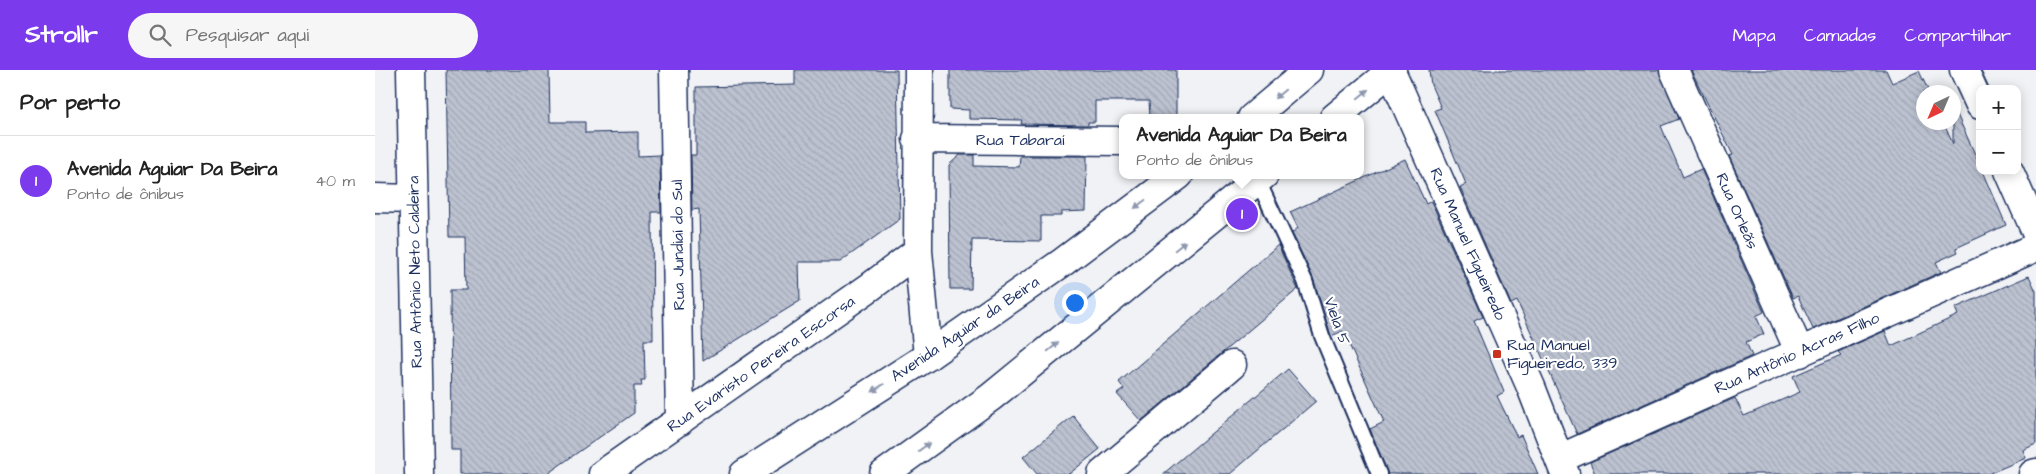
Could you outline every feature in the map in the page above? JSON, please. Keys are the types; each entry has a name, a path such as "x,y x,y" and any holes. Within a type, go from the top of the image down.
{"street":[{"name":"Rua Antônio Neto Caldeira","path":"411,70 419,474"},
{"name":"Rua Jundiaí do Sul","path":"674,70 680,421"},
{"path":"919,70 917,139 918,251 928,356"},
{"path":"1257,114 1309,70"},
{"path":"1339,114 1391,70"},
{"name":"Rua Manuel Figueiredo","path":"1391,70 1531,387 1562,467"},
{"name":"Rua Orleãs","path":"1674,70 1800,353"},
{"path":"1964,70 1976,96"},
{"name":"Rua Tabaraí","path":"917,139 1119,140"},
{"path":"2011,175 2036,232"},
{"name":"Avenida Aguiar da Beira","path":"744,474 928,356 1063,262 1174,179"},
{"path":"884,474 991,397 1260,179"},
{"path":"375,198 413,199"},
{"name":"Rua Antônio Acras Filho","path":"1562,467 1800,353 2036,247"},
{"name":"Rua Evaristo Pereira Escorsa","path":"603,474 918,251"},
{"path":"1102,474 1232,365"}],"lane":[{"name":"Viela 5","path":"1261,179 1305,281 1322,336 1379,474"}],"building":[{"path":"446,70 549,70 550,122 585,122 585,133 638,132 638,156 660,155 661,212 652,212 653,340 644,340 645,380 641,380 642,386 634,386 634,413 547,474 460,474 460,450 451,450 450,290 466,290 465,237 449,237"},
{"path":"795,70 897,70 900,219 840,262 799,262 800,301 703,361 699,209 692,210 691,155 696,155 696,87 795,85"},
{"path":"950,70 1176,70 1176,114 1150,114 1149,101 1095,101 1095,122 1088,122 1088,125 1021,124 1022,120 969,119 969,110 950,109"},
{"path":"1429,70 1659,70 1679,119 1661,126 1683,177 1701,169 1764,312 1756,316 1764,334 1746,342 1752,356 1577,434 1517,301 1511,304 1460,187 1466,184 1435,110 1441,108 1431,85"},
{"path":"1691,70 1886,70 1892,83 1919,71 1926,85 1916,85 1916,130 1947,130 1953,144 1953,130 1961,130 1961,123 1976,156 1976,175 1985,175 2006,225 1956,248 1958,252 1936,262 1941,272 1813,329 1798,296 1793,298 1729,156 1733,155"},
{"path":"960,155 974,155 974,166 1019,167 1020,156 1087,156 1086,211 1061,212 1061,216 1041,216 1041,241 972,240 971,289 950,289 949,165"},
{"path":"1405,159 1426,204 1431,201 1483,317 1474,321 1504,392 1497,396 1517,437 1521,435 1538,474 1388,474 1370,429 1384,422 1343,331 1331,336 1313,278 1292,233 1298,228 1290,212"},
{"path":"1278,245 1298,289 1141,421 1117,394 1124,389 1119,382"},
{"path":"2029,276 2036,291 2036,444 2023,450 2026,458 1988,474 1595,474 1590,462 1735,398 1744,416 1800,392 1793,376 1841,355 1838,352 1885,331 1891,346 1958,315 1955,308"},
{"path":"1288,369 1316,401 1230,474 1163,474"},
{"path":"1073,416 1100,449 1069,474 1037,474 1023,457"}],"place":[{"name":"Avenida Aguiar Da Beira","path":"1242,214"},
{"name":"Rua Manuel Figueiredo, 339","path":"1497,354"}]}
